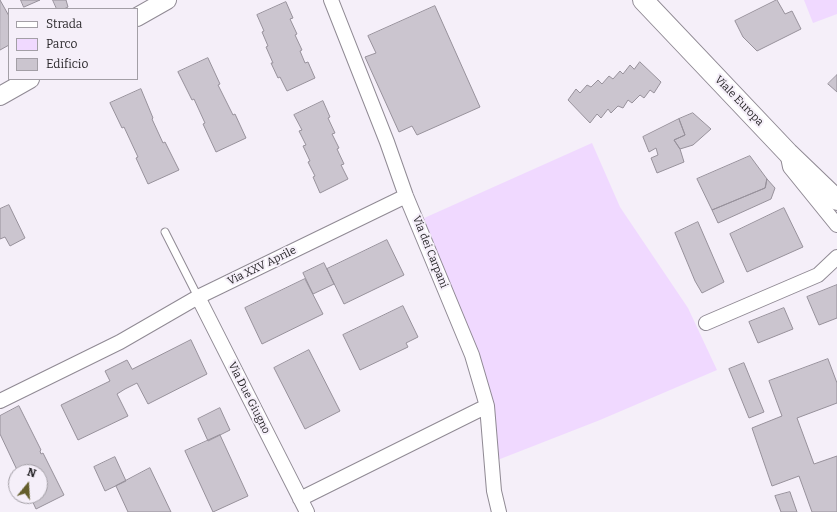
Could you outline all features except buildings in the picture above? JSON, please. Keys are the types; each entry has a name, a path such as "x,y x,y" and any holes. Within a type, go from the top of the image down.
{"main road":[{"name":"Viale Europa","path":"643,0 788,153 837,200"}],"street":[{"path":"138,16 167,0"},
{"name":"Via dei Carpani","path":"331,0 387,142 406,196 472,355 487,406 494,491 499,512"},
{"path":"0,96 28,80"},
{"path":"788,153 790,167 837,225"},
{"name":"Via XXV Aprile","path":"0,401 120,342 198,297 406,196"},
{"path":"706,323 818,275 837,257"},
{"name":"Via Due Giugno","path":"198,297 306,512"},
{"path":"300,499 487,406"}],"lane":[{"path":"164,232 198,297"}],"green space":[{"path":"804,0 837,0 837,14 813,23"},
{"path":"592,143 620,207 688,308 717,370 600,420 495,461 485,395 422,219"}]}
